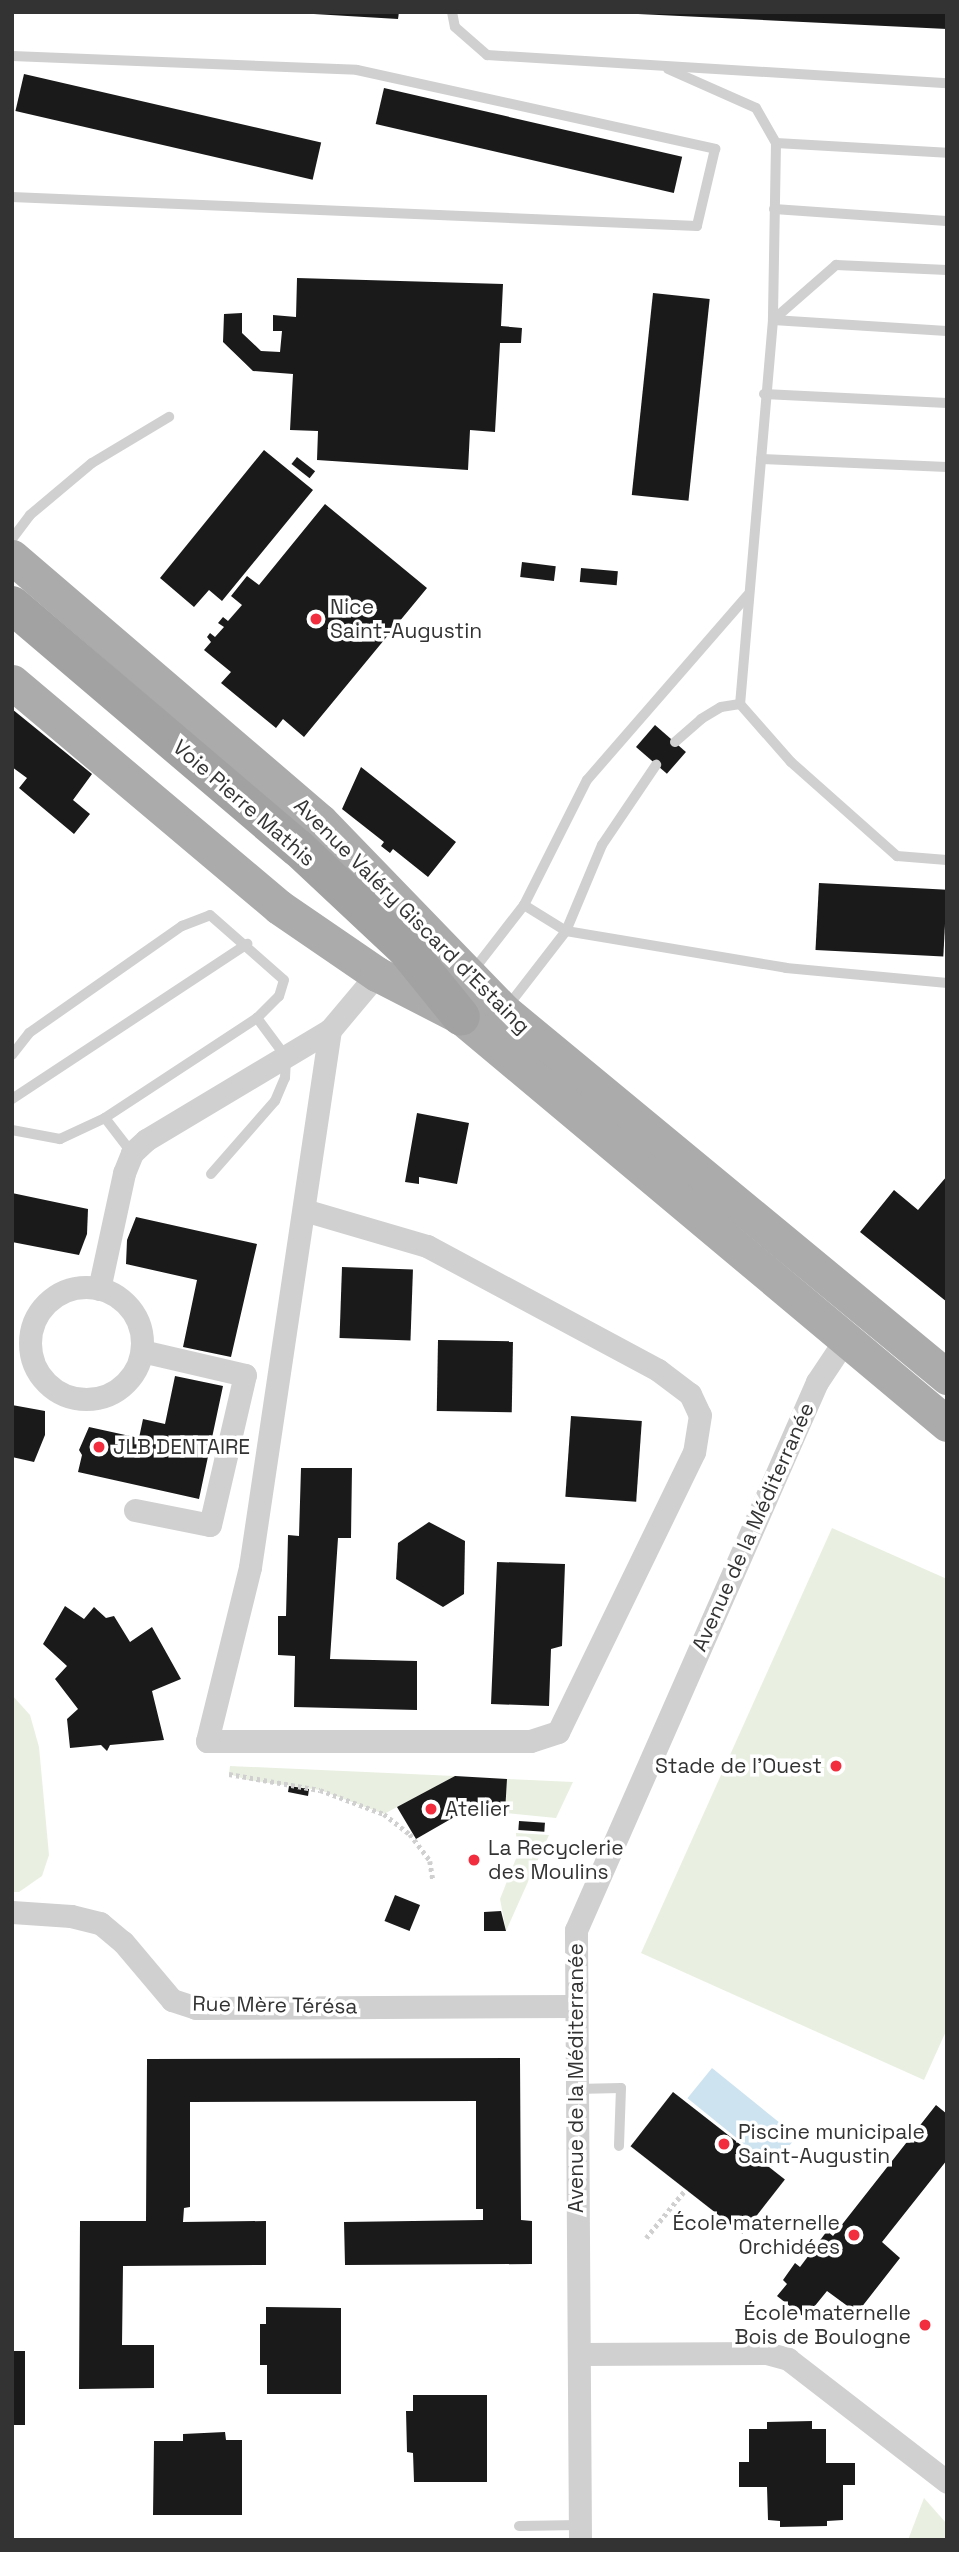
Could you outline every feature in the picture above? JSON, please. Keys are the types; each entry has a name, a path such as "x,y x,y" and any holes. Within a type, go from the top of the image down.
{"highway":[{"name":"Voie Pierre Mathis","path":"12,605 308,857 407,948 461,1017"}],"main road":[{"name":"Avenue Valéry Giscard d'Estaing","path":"12,557 320,821 504,1011 947,1377"},
{"name":"Avenue Valéry Giscard d'Estaing","path":"12,682 279,907 377,974 461,1017 947,1424"}],"street":[{"path":"99,1289 124,1173 132,1153 146,1140 330,1030 377,974"},
{"path":"304,1210 427,1247 658,1370 690,1394 700,1415 694,1451 558,1732 530,1741 207,1741 250,1567 330,1030"},
{"path":"81,1287 99,1289 128,1305 142,1335 142,1351 136,1368 112,1393 78,1398 47,1382 22,1332 55,1297 81,1287"},
{"name":"Avenue de la Méditerranée","path":"580,2533 580,2354 573,2006 580,1916 817,1382 845,1340"},
{"path":"135,1510 210,1525 245,1374 142,1351"},
{"name":"Rue Mère Térésa","path":"12,1912 71,1916 100,1923 123,1942 172,2000 195,2008 573,2006"},
{"path":"580,2354 766,2353 788,2359 947,2482"}],"lane":[{"path":"452,12 455,27 487,55 668,69 947,83"},
{"path":"12,55 357,70 715,149 698,226 12,197"},
{"path":"668,69 756,108 776,143 773,320 764,394 740,704 791,761 897,856 947,860"},
{"path":"776,143 947,153"},
{"path":"774,209 947,222"},
{"path":"773,320 836,265 947,270"},
{"path":"773,320 947,331"},
{"path":"764,394 947,403"},
{"path":"12,539 30,515 92,463 169,417"},
{"path":"761,459 947,467"},
{"path":"470,974 524,905 587,780 748,595"},
{"path":"675,742 701,719 721,707 740,704"},
{"path":"504,1011 566,931 602,845 656,765"},
{"path":"524,905 566,931 786,968 947,983"},
{"path":"12,1055 29,1033 182,926 210,915 247,944 284,980 279,996 257,1018 105,1118 60,1139 12,1130"},
{"path":"12,1099 247,944"},
{"path":"211,1174 275,1101 285,1078 286,1057 257,1018"},
{"path":"105,1118 132,1153"},
{"path":"575,2089 621,2088 620,2146"},
{"path":"519,2526 580,2533"}],"path":[{"path":"229,1774 320,1790 384,1814 410,1834 430,1861 433,1879"},
{"path":"646,2238 686,2189"}],"green space":[{"name":"Stade de l'Ouest","path":"832,1528 947,1579 947,2029 924,2080 641,1953"},
{"path":"12,1695 30,1715 39,1747 49,1855 42,1876 19,1892 12,1892"},
{"path":"230,1766 455,1776 384,1814 320,1790 248,1780 229,1774"},
{"path":"507,1779 573,1782 556,1818 505,1813"},
{"path":"516,1833 549,1835 506,1931 500,1899 517,1856"},
{"path":"924,2498 947,2524 947,2540 908,2540"}],"water":[{"path":"712,2068 797,2137 772,2167 687,2098"}],"building":[{"path":"280,12 399,12 398,19"},
{"path":"947,12 947,29 638,14"},
{"path":"24,74 321,143 313,180 15,111"},
{"path":"384,88 682,157 674,193 376,124"},
{"path":"297,278 503,284 501,326 522,328 521,343 500,343 495,432 470,430 468,470 317,460 318,431 290,430 293,374 253,371 223,342 224,314 242,313 242,333 261,351 280,352 282,331 273,331 273,315 296,317"},
{"path":"653,293 710,299 688,501 632,495"},
{"path":"264,450 313,490 222,601 209,590 194,607 160,578"},
{"path":"297,457 315,471 310,478 291,464"},
{"name":"Nice Saint-Augustin","path":"325,504 427,588 304,737 283,719 276,728 221,683 231,672 204,650 211,642 207,637 210,633 215,637 224,627 218,623 223,617 228,621 242,605 231,596 247,576 259,585"},
{"path":"522,562 556,566 554,581 520,577"},
{"path":"581,568 618,571 617,585 580,582"},
{"path":"12,709 92,774 73,800 90,814 74,834 19,788 27,778 12,767"},
{"path":"655,725 686,752 667,774 636,747"},
{"path":"361,767 456,842 428,877 393,849 390,853 381,846 384,842 342,809"},
{"path":"819,883 947,890 943,957 815,950"},
{"path":"417,1113 469,1123 457,1184 419,1177 419,1184 405,1182"},
{"path":"947,1176 947,1302 860,1232 894,1190 918,1210"},
{"path":"12,1193 88,1209 87,1234 79,1255 12,1242"},
{"path":"136,1217 257,1244 231,1357 183,1347 197,1280 126,1264 127,1240"},
{"path":"342,1267 413,1269 410,1340 340,1338"},
{"path":"438,1340 513,1341 512,1412 437,1411"},
{"path":"175,1376 223,1386 199,1499 78,1472 82,1455 79,1450 89,1427 139,1438 143,1419 165,1424"},
{"path":"12,1405 45,1411 45,1435 34,1462 12,1457"},
{"path":"571,1416 642,1421 636,1502 565,1497"},
{"path":"301,1468 352,1468 351,1538 338,1538 330,1659 417,1661 417,1710 294,1707 295,1656 278,1655 278,1616 286,1616 288,1535 299,1536"},
{"path":"429,1522 465,1541 464,1594 443,1607 396,1579 398,1543"},
{"path":"497,1562 565,1564 562,1646 551,1649 549,1706 491,1704"},
{"path":"65,1606 84,1619 94,1607 106,1618 114,1616 130,1642 152,1627 181,1679 152,1691 164,1740 110,1745 107,1751 101,1745 70,1748 67,1719 78,1709 55,1679 67,1666 43,1644"},
{"path":"455,1776 507,1779 505,1813 463,1812 416,1839 397,1807"},
{"path":"289,1786 309,1789 308,1796 288,1792"},
{"path":"519,1821 545,1823 544,1832 518,1830"},
{"path":"395,1895 420,1905 410,1931 385,1921"},
{"path":"501,1911 506,1931 484,1931 484,1912"},
{"path":"520,2058 521,2220 532,2221 532,2264 345,2265 344,2222 483,2220 483,2209 476,2209 476,2101 190,2102 190,2207 184,2208 183,2222 266,2221 266,2265 123,2266 122,2345 154,2345 154,2388 79,2389 80,2221 146,2221 147,2059"},
{"path":"673,2092 785,2179 742,2234 631,2146"},
{"path":"936,2105 947,2114 947,2160 882,2242 900,2258 857,2313 827,2291 805,2318 777,2296 787,2284 783,2280 795,2263 800,2267 827,2231 833,2236"},
{"path":"266,2307 341,2308 341,2394 267,2394 267,2365 260,2365 260,2324 266,2324"},
{"path":"12,2351 25,2351 25,2425 12,2425"},
{"path":"413,2395 487,2395 487,2482 414,2482 413,2453 407,2452 406,2411 413,2411"},
{"path":"812,2421 812,2429 826,2429 826,2463 855,2463 855,2485 843,2485 843,2520 827,2521 827,2526 780,2527 780,2521 768,2520 767,2487 739,2487 739,2462 749,2462 749,2429 767,2429 767,2422"},
{"path":"225,2432 226,2440 242,2440 242,2515 153,2515 154,2441 183,2441 183,2434"}],"place":[{"name":"Nice Saint-Augustin","path":"316,619"},
{"name":"JLB DENTAIRE","path":"99,1447"},
{"name":"Stade de l'Ouest","path":"836,1766"},
{"name":"Atelier","path":"431,1809"},
{"name":"La Recyclerie des Moulins","path":"474,1860"},
{"name":"Piscine municipale Saint-Augustin","path":"724,2144"},
{"name":"École maternelle Orchidées","path":"854,2235"},
{"name":"École maternelle Bois de Boulogne","path":"925,2325"}]}
